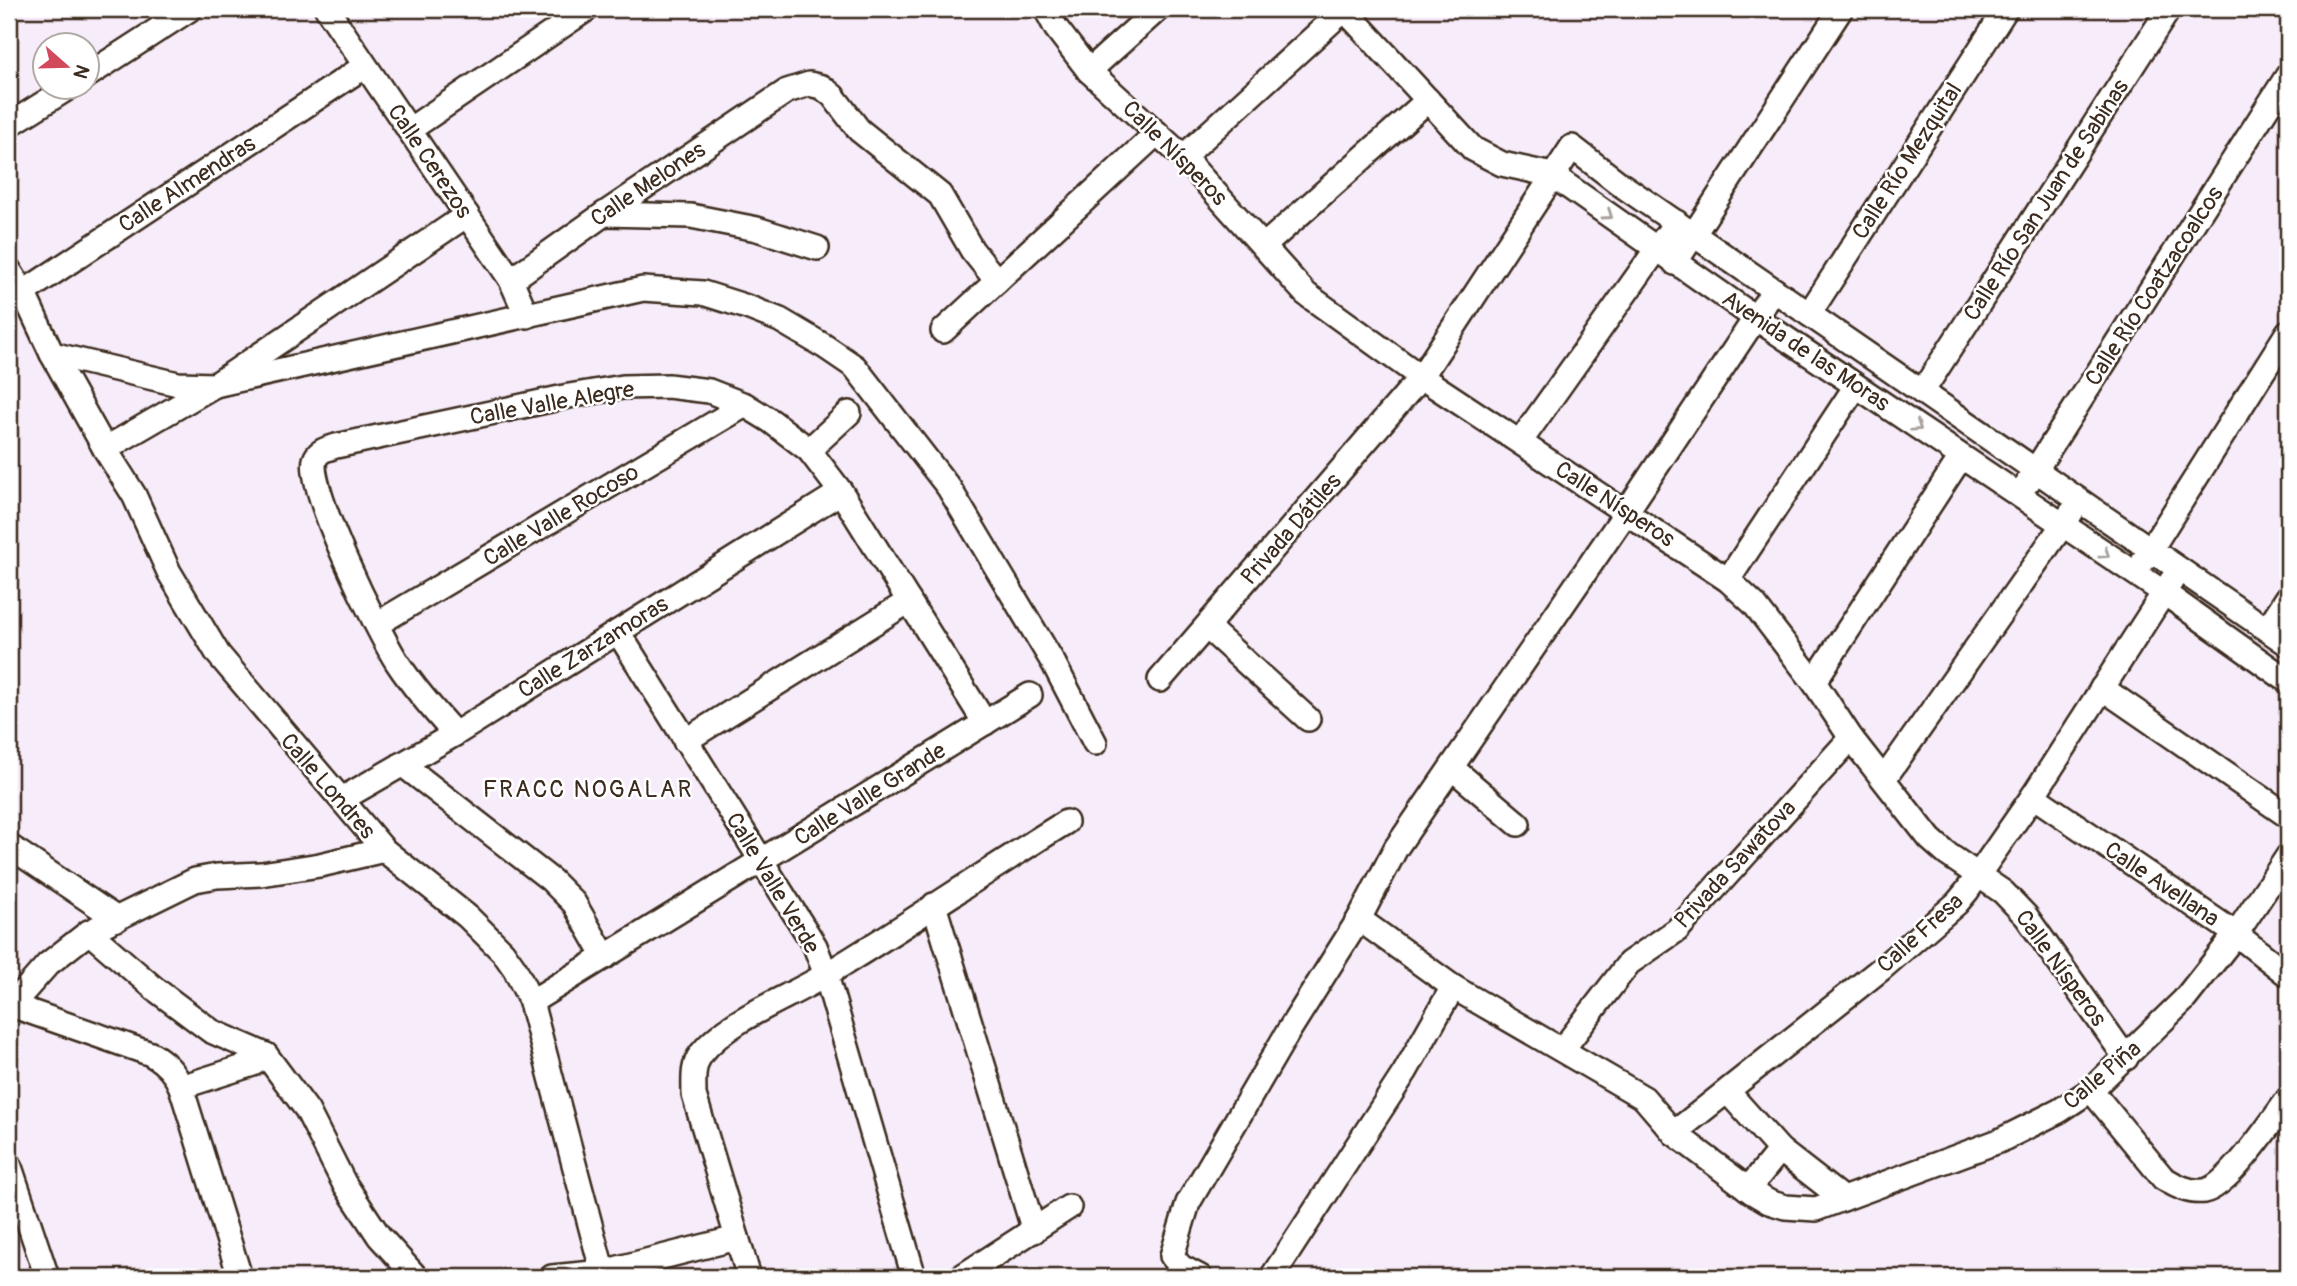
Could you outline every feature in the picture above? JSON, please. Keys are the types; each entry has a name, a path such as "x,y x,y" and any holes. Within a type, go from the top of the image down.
{"street":[{"name":"Calle Cerezos","path":"327,9 510,280 527,316"},
{"path":"409,130 587,9"},
{"name":"Calle Nísperos","path":"1046,9 1056,28 1089,71 1183,157 1306,294 1421,377 1728,579 1754,604 1814,682 1851,738 1930,839 1947,854 2003,892 2026,916 2126,1058"},
{"path":"1089,71 1158,9"},
{"path":"1183,157 1345,9"},
{"name":"Avenida de las Moras","path":"1345,9 1454,132 1484,157 1552,175 1757,319 2163,592 2288,681"},
{"path":"1520,442 1667,256 1841,9"},
{"name":"Calle Río Mezquital","path":"1809,314 2006,9"},
{"name":"Calle Río San Juan de Sabinas","path":"1922,392 2169,9"},
{"path":"102,66 185,10"},
{"name":"Calle Almendras","path":"16,297 365,66"},
{"name":"Calle Río Coatzacoalcos","path":"2018,496 2288,75"},
{"name":"Calle Melones","path":"510,280 787,90 809,84 822,88 833,96 859,130 940,195 972,250 997,281"},
{"path":"1265,246 1428,100"},
{"path":"9,125 46,102"},
{"path":"943,331 1157,133"},
{"name":"Avenida de las Moras","path":"1572,147 1620,184 2288,644"},
{"name":"Privada Dátiles","path":"1160,680 1421,377 1572,147"},
{"path":"604,214 691,216 757,229 817,248"},
{"path":"105,449 215,386 467,215"},
{"name":"Calle Londres","path":"9,270 16,297 134,495 169,572 218,654 384,850 468,917 515,969 531,1002 604,1275"},
{"path":"52,354 178,384 215,386 643,289 703,293 747,307 780,320 824,345 855,367 949,488 1054,664 1095,743"},
{"path":"1200,1277 1181,1267 1172,1256 1188,1203 1359,919 1396,848 1627,511 1774,290"},
{"path":"2134,573 2288,332"},
{"name":"Calle Valle Alegre","path":"455,734 426,704 396,661 376,624 318,491 314,461 322,450 569,396 623,387 668,386 709,391 745,405 809,450 841,492 985,723"},
{"path":"1728,579 1856,386"},
{"name":"Calle Valle Rocoso","path":"376,624 745,405"},
{"path":"809,450 849,413"},
{"path":"1814,682 1961,457"},
{"name":"Calle Zarzamoras","path":"342,799 455,734 841,492"},
{"path":"1884,779 2080,500"},
{"name":"Calle Fresa","path":"1674,1133 1881,970 1957,903 2033,796 2163,592 2180,570"},
{"path":"2267,629 2288,597"},
{"path":"685,741 909,601"},
{"path":"1207,626 1308,719"},
{"name":"Calle Valle Verde","path":"618,632 760,862 809,936 826,975 914,1277"},
{"path":"2102,688 2288,816"},
{"name":"Calle Valle Grande","path":"531,1002 1030,695"},
{"name":"Privada Sawatova","path":"1562,1050 1629,964 1676,930 1851,738"},
{"path":"402,764 551,880 573,903 605,957"},
{"path":"1452,768 1518,824"},
{"name":"Calle Avellana","path":"2033,796 2235,934 2288,975"},
{"path":"749,1277 694,1095 694,1067 699,1055 713,1041 740,1023 826,975 1066,822"},
{"path":"9,846 117,919"},
{"path":"240,1277 181,1087 168,1066 150,1054 10,1007 48,964 89,932 195,880 320,865 384,850"},
{"name":"Calle Piña","path":"1359,919 1453,987 1644,1098 1674,1133 1748,1189 1769,1202 1801,1210 1816,1209 1999,1141 2059,1111 2091,1090 2184,1000 2235,934 2288,856"},
{"path":"934,905 1034,1231"},
{"path":"89,932 155,989 211,1031 266,1055 307,1110 344,1183 379,1236 416,1277"},
{"path":"1272,1277 1405,1072 1453,987"},
{"path":"181,1087 253,1064 266,1055"},
{"path":"2091,1090 2163,1178 2189,1191 2211,1189 2252,1148 2288,1100"},
{"path":"1728,1092 1780,1150 1843,1199"},
{"path":"1748,1189 1780,1150"},
{"path":"9,1164 47,1277"},
{"path":"961,1277 1069,1207"},
{"path":"552,1277 604,1275 737,1238"}],"district":[{"name":"FRACC NOGALAR","path":"588,789"}]}
